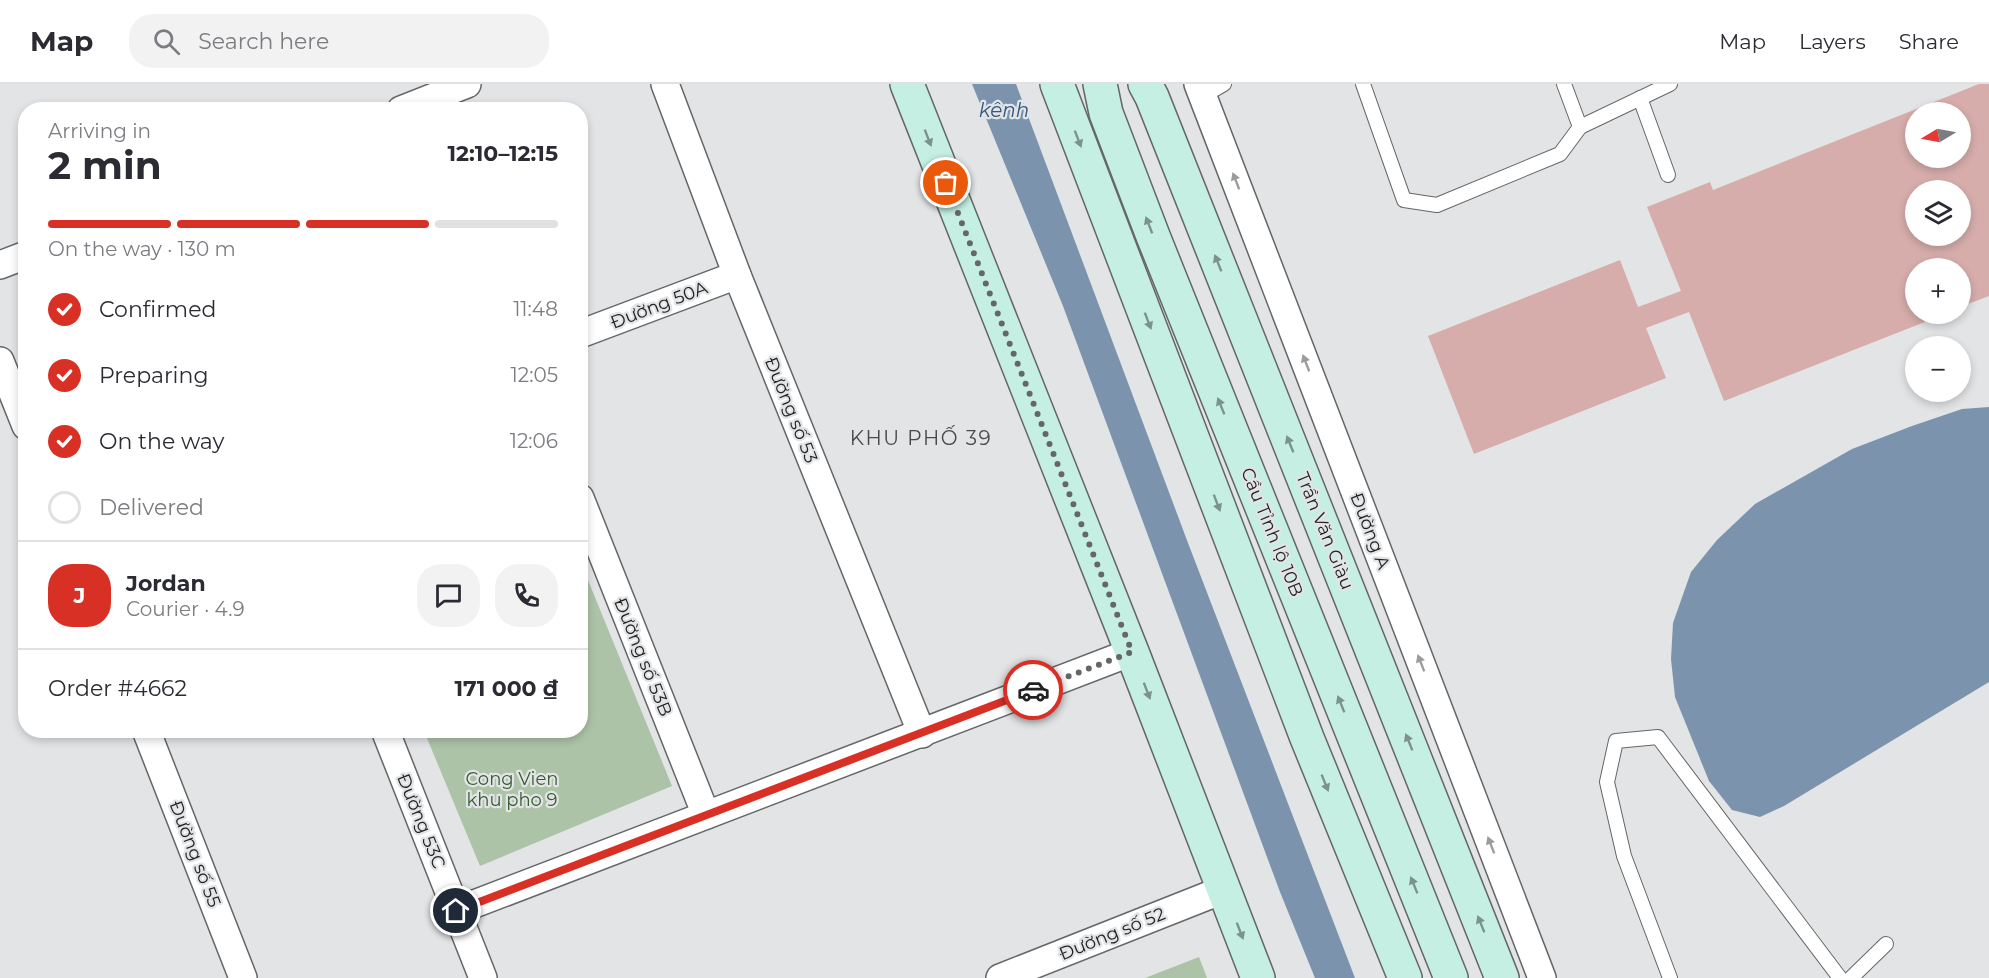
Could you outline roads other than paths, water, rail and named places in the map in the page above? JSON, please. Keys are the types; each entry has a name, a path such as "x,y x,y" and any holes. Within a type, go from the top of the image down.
{"main road":[{"path":"907,84 1132,652 1258,978"},
{"path":"1057,84 1307,738 1405,978"},
{"name":"Cầu Tỉnh lộ 10B","path":"1100,84 1106,113 1157,247 1451,978"},
{"name":"Trần Văn Giàu","path":"1145,84 1502,978"}],"street":[{"path":"421,102 467,84"},
{"name":"Đường số 53","path":"666,84 737,275 922,734"},
{"name":"Đường A","path":"1208,88 1542,978"},
{"path":"0,265 18,258"},
{"name":"Đường 50A","path":"588,331 737,275"},
{"path":"0,361 18,406"},
{"name":"Đường số 53B","path":"588,518 706,815"},
{"path":"456,911 1132,652"},
{"name":"Đường số 55","path":"149,738 243,978"},
{"name":"Đường 53C","path":"388,738 483,978"},
{"name":"Đường số 52","path":"1000,978 1225,889"}],"lane":[{"path":"1363,84 1404,200 1437,205 1560,154 1580,127 1670,84"},
{"path":"1564,84 1580,127"},
{"path":"1640,98 1668,175"},
{"path":"1670,978 1624,856 1607,782 1616,741 1658,738 1840,978"},
{"path":"1851,978 1886,944"}],"water":[{"name":"kênh","path":"972,84 1016,84 1188,543 1355,978 1315,978 1280,892 1063,306"},
{"path":"1989,407 1989,682 1784,806 1760,817 1732,810 1709,781 1675,697 1671,659 1673,623 1691,572 1717,540 1755,504 1852,449 1962,409"}],"district":[{"name":"KHU PHỐ 39","path":"921,438"}],"park label":[{"name":"Cong Vien khu pho 9","path":"512,789"}]}
